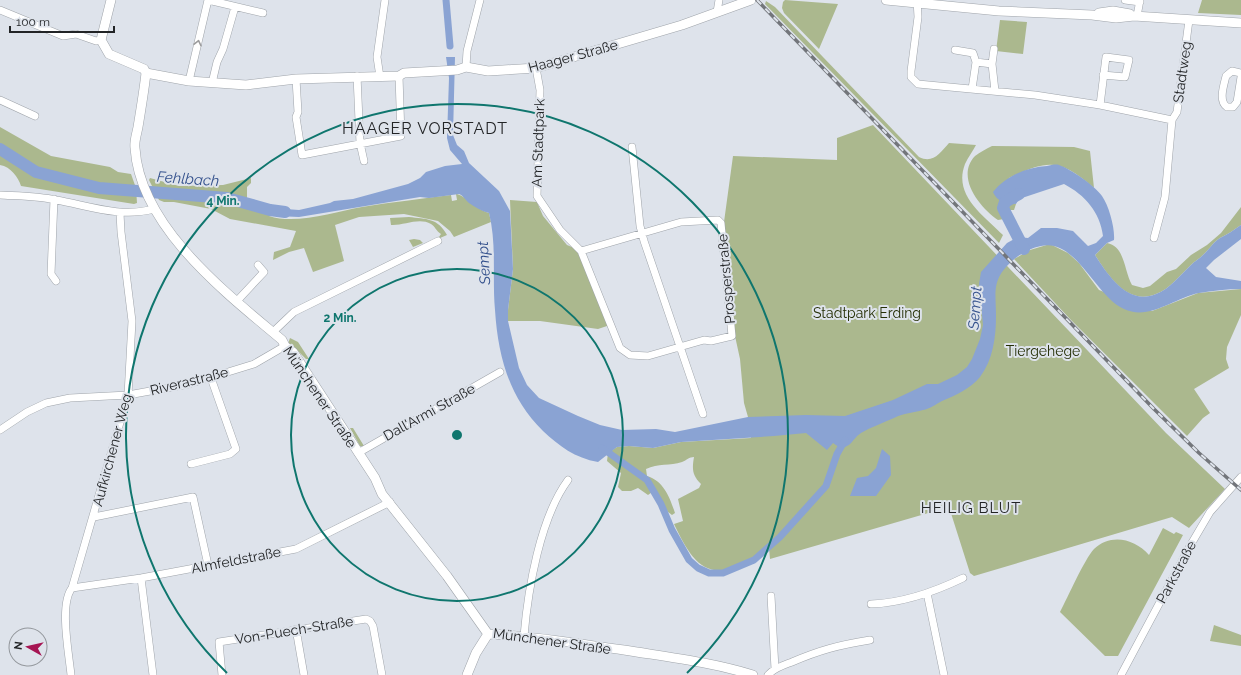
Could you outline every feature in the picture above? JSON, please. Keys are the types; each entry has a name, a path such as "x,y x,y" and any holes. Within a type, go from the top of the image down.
{"street":[{"path":"111,0 101,40 109,54 144,69 146,73"},
{"path":"189,81 208,0 235,8 263,13"},
{"path":"380,77 377,57 385,0"},
{"path":"461,69 480,0"},
{"path":"717,12 719,0"},
{"name":"Haager Straße","path":"146,73 189,81 246,84 296,79 357,76 399,76 404,73 461,69 480,71 536,68 682,25 717,12 734,3 751,0"},
{"path":"886,0 917,1 999,11 1092,15 1116,18 1136,16 1241,23"},
{"path":"1125,0 1140,1 1136,16"},
{"name":"Stadtweg","path":"917,1 918,18 911,77 918,84 1035,95 1100,105 1172,120 1177,112 1189,20"},
{"path":"212,83 216,62 223,49 235,8"},
{"path":"0,10 63,36 76,34 96,41 101,40"},
{"path":"994,49 992,64 995,91"},
{"path":"955,50 973,53 976,62 972,89"},
{"path":"976,62 992,64"},
{"name":"Am Stadtpark","path":"536,68 540,90 537,196 560,230 581,251"},
{"path":"1241,73 1230,72 1226,76 1222,101 1227,107 1233,107 1237,102 1241,77"},
{"name":"Münchener Straße","path":"146,73 135,147 142,183 154,208 174,237 236,302 273,332 282,340 285,346 293,352 378,484 386,491 390,502 447,576 488,634 524,636 690,661 753,675"},
{"path":"1100,105 1103,75"},
{"path":"357,76 360,143 364,161"},
{"path":"296,79 298,112 296,117 302,155 401,136 399,76"},
{"path":"0,100 35,116"},
{"path":"1154,238 1164,197 1172,120"},
{"path":"632,147 640,226 703,414"},
{"path":"0,195 54,199 120,213 134,213 154,208"},
{"path":"54,199 51,274 56,280"},
{"name":"Aufkirchener Weg","path":"71,675 65,607 94,517 128,395 132,321 120,213"},
{"name":"Prosperstraße","path":"581,251 681,222 718,220 721,223 732,336 711,341 704,340 680,347"},
{"path":"273,332 294,312 438,241"},
{"path":"581,251 620,348 630,355 648,356 680,347"},
{"path":"236,302 264,272 258,265"},
{"name":"Riverastraße","path":"0,430 27,412 54,401 128,395 165,390 211,378 254,364 285,346"},
{"name":"Dall'Armi Straße","path":"358,453 500,372"},
{"path":"191,464 230,454 236,449 211,378"},
{"name":"Parkstraße","path":"1121,675 1204,522 1219,500 1241,477"},
{"path":"524,636 534,570 541,541 554,502 568,480"},
{"path":"94,517 193,497 208,565"},
{"name":"Almfeldstraße","path":"72,588 141,578 296,549 390,502"},
{"path":"141,578 153,675"},
{"path":"871,604 883,604 927,592 964,578"},
{"path":"927,592 944,675"},
{"path":"771,596 775,669"},
{"name":"Von-Puech-Straße","path":"222,675 219,642 366,619 370,621 373,626 382,675"},
{"path":"296,629 304,675"},
{"path":"467,675 476,653 488,634"},
{"path":"768,675 775,669 830,647 870,640"}],"green space":[{"path":"785,0 838,4 819,49 784,13 782,8"},
{"path":"1202,0 1241,0 1241,15 1198,13"},
{"path":"766,1 775,7 919,157 924,159 932,158 939,154 949,143 976,145 965,164 962,175 963,185 966,195 972,204 1003,235 999,243 765,4"},
{"path":"1000,20 1027,22 1023,54 996,51"},
{"name":"Stadtpark Erding","path":"873,125 1166,433 1225,489 1189,528 1172,517 974,576 970,573 949,507 770,559 769,548 761,555 743,564 729,569 718,570 708,568 700,564 686,547 674,524 683,521 678,499 699,488 701,484 693,472 694,457 678,463 655,466 646,469 647,476 653,478 666,491 675,513 672,515 668,512 655,490 648,495 638,488 631,491 622,491 618,487 621,473 607,461 608,453 617,447 629,446 653,448 681,442 751,438 744,403 740,359 735,336 724,222 733,156 837,160 837,138"},
{"path":"0,127 51,156 110,167 118,172 131,174 136,188 137,203 134,204 21,186 14,173 8,168 0,165"},
{"path":"992,146 1074,147 1090,151 1094,188 1082,178 1063,167 1045,165 1034,167 1009,178 1005,202 1016,204 1014,210 1000,210 1005,217 1004,219 998,220 984,208 972,191 968,173 970,164 975,156"},
{"path":"150,178 179,186 223,185 251,178 251,183 247,187 247,202 270,207 269,216 291,219 315,217 373,205 451,195 452,201 457,200 456,194 489,213 491,222 454,237 450,231 438,221 404,214 359,217 335,225 344,261 313,272 304,248 289,252 273,260 274,252 290,247 296,231 230,219 211,209 174,202 164,202 159,200 149,180"},
{"path":"510,200 537,202 543,216 567,245 579,250 610,325 598,329 540,321 508,321 513,269"},
{"path":"1241,207 1241,225 1213,244 1171,285 1156,294 1146,297 1136,296 1127,292 1112,279 1095,255 1107,243 1113,245 1121,254 1132,285 1143,288 1150,286 1167,272 1176,269 1191,255 1207,245 1221,233"},
{"path":"409,217 436,222 447,235 440,238 439,237 441,234 432,225 421,221 391,225 390,218"},
{"path":"409,240 420,240 423,243 413,247"},
{"path":"1050,244 1068,253 1079,263 1099,290 1152,311 1198,293 1241,289 1241,315 1227,347 1226,359 1229,368 1194,389 1210,413 1203,418 1187,436 1070,319 1014,259 1030,250"},
{"path":"290,338 298,342 309,359 306,359 296,349 288,344"},
{"path":"350,428 353,428 364,446 360,446"},
{"path":"1163,528 1174,534 1176,532 1183,535 1118,656 1105,656 1060,612 1081,570 1094,549 1108,541 1123,540 1137,545 1149,555"},
{"path":"1214,625 1241,635 1241,646 1210,641"}],"water":[{"path":"446,57 455,57 453,135 457,145 464,151 469,163 499,191 510,211 513,269 508,321 519,368 527,385 539,398 600,425 622,430 656,429 675,432 748,417 806,415 845,416 893,400 927,384 938,384 957,375 967,367 980,339 983,325 979,284 981,272 1007,243 1018,237 1028,238 1041,228 1057,228 1073,231 1088,246 1096,243 1103,236 1099,219 1090,205 1079,193 1064,184 1019,199 1016,204 1002,201 995,196 993,192 1004,181 1017,173 1032,168 1059,165 1082,178 1099,192 1107,205 1111,217 1114,229 1114,240 1107,243 1095,255 1113,279 1128,292 1136,296 1146,297 1161,292 1175,281 1213,244 1241,225 1241,239 1206,268 1216,277 1241,281 1241,289 1199,293 1152,311 1133,312 1124,309 1114,302 1104,293 1075,259 1065,251 1053,246 1033,248 1012,261 1005,268 998,280 996,287 996,324 993,348 988,363 980,377 958,394 931,408 901,415 861,433 847,446 840,448 833,443 827,450 806,433 681,442 653,448 629,446 617,447 598,462 582,458 555,442 531,418 522,405 507,375 499,344 497,327 494,298 494,249 489,213 469,203 459,194 429,198 420,197 299,217 276,216 270,210 272,208 299,210 334,201 353,199 408,184 420,178 426,172 445,166 462,164 450,150 447,138 449,78"},
{"path":"882,449 890,456 891,475 876,496 850,496 857,478 868,476 876,468"}],"waterway":[{"name":"Sempt","path":"446,0 450,46"},
{"name":"Fehlbach","path":"0,149 36,172 99,188 227,198 270,210 285,212"},
{"path":"1019,194 1005,202 1003,208 1024,249"},
{"name":"Sempt","path":"602,448 647,480 661,504 672,530 689,560 698,568 709,573 723,573 754,560 780,537 826,486 837,454 845,440"}],"railway":[{"path":"757,0 1154,409 1199,453 1241,490"}],"district":[{"name":"HAAGER VORSTADT","path":"425,128"},
{"name":"HEILIG BLUT","path":"971,508"}],"park label":[{"name":"Tiergehege","path":"1043,351"}]}
